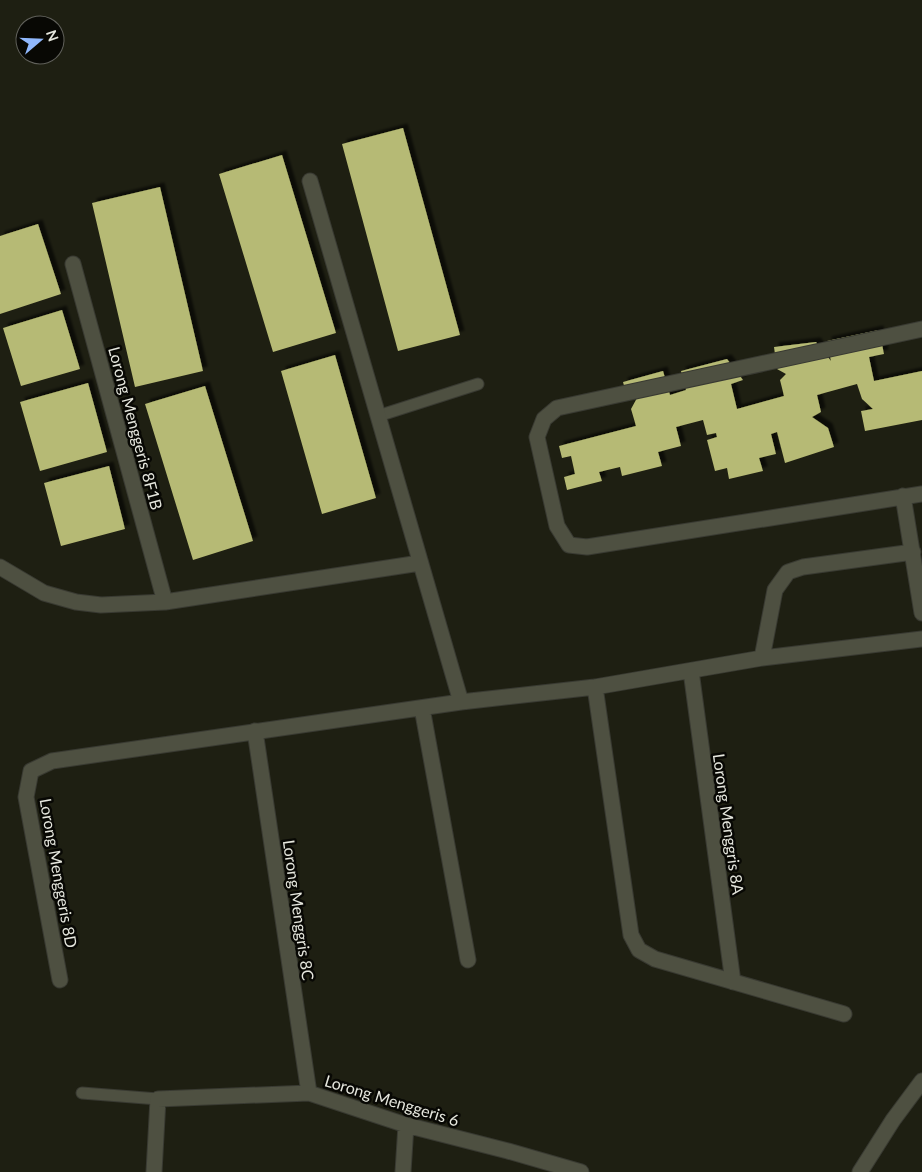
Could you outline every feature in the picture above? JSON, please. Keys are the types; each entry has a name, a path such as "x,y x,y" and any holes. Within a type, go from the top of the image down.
{"street":[{"path":"310,182 461,702"},
{"name":"Lorong Menggeris 8F1B","path":"73,264 165,602"},
{"path":"922,329 557,408 544,419 536,437 557,526 569,546 587,547 922,494"},
{"path":"903,496 922,613"},
{"path":"762,658 775,590 788,572 803,567 913,552"},
{"path":"0,567 44,593 76,602 101,605 165,602 420,563"},
{"path":"255,731 461,702 594,687 762,658 922,639"},
{"name":"Lorong Menggris 8A","path":"691,671 733,982"},
{"path":"594,687 631,935 639,950 655,959 844,1014"},
{"path":"422,708 468,960"},
{"name":"Lorong Menggeris 8D","path":"60,980 26,798 31,771 52,761 255,731"},
{"name":"Lorong Menggris 8C","path":"255,731 309,1093"},
{"path":"860,1172 893,1120 922,1081"},
{"name":"Lorong Menggeris 6","path":"158,1098 250,1097 309,1093 406,1125 582,1172"},
{"path":"154,1172 158,1098"},
{"path":"403,1172 406,1125"}],"lane":[{"path":"378,416 478,384"},
{"path":"82,1093 158,1098"}],"building":[{"path":"403,128 460,335 398,351 342,144"},
{"path":"282,155 336,333 273,352 219,174"},
{"path":"160,187 203,371 135,387 92,203"},
{"path":"38,224 61,294 0,314 0,236"},
{"path":"62,310 80,369 21,386 3,328"},
{"path":"879,330 884,354 869,357 874,381 922,371 922,420 865,431 861,411 873,409 862,399 857,384 817,395 821,412 812,417 828,428 834,447 785,463 777,432 771,434 776,454 759,458 763,471 729,479 727,468 715,471 707,440 717,437 716,433 707,435 703,420 676,427 681,446 658,452 662,466 622,476 620,467 599,472 602,481 567,490 564,477 575,474 571,456 562,458 559,446 636,426 631,409 637,398 628,400 623,382 663,371 670,395 686,390 681,371 727,359 743,380 731,384 737,409 784,396 780,380 786,374 777,369 774,347 816,342 831,361 827,341"},
{"path":"335,355 376,498 322,514 281,371"},
{"path":"88,383 107,452 40,471 20,402"},
{"path":"205,386 253,541 193,560 145,404"},
{"path":"109,466 125,529 61,546 44,483"}]}
